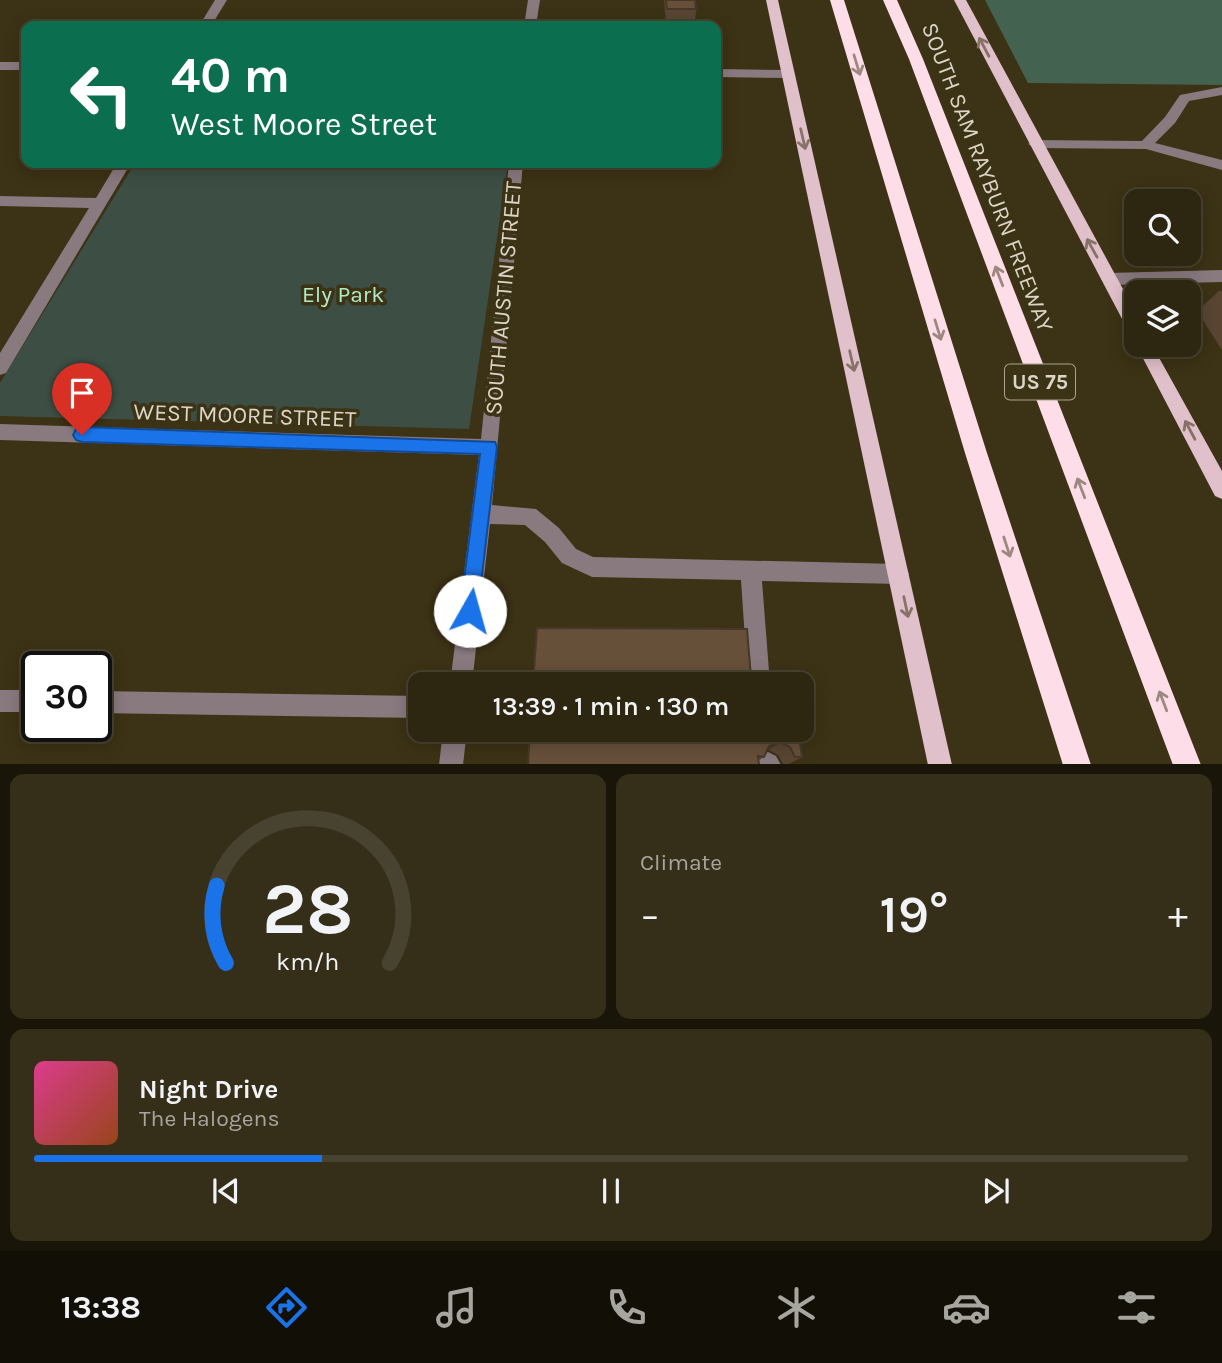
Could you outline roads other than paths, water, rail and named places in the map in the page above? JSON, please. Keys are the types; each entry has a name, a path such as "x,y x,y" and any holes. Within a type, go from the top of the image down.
{"highway":[{"path":"837,0 976,453 1077,764"},
{"name":"SOUTH SAM RAYBURN FREEWAY","path":"890,0 916,59 1187,764"},
{"path":"899,0 916,59"}],"main road":[{"path":"772,0 940,764"},
{"name":"SOUTH SAM RAYBURN FREEWAY","path":"960,0 1124,307"},
{"path":"1150,357 1222,491"}],"street":[{"path":"208,21 220,0"},
{"path":"531,21 534,0"},
{"path":"0,66 21,66"},
{"path":"721,73 788,74"},
{"path":"1146,145 1170,120 1185,98 1222,91"},
{"path":"1035,144 1146,145 1222,165"},
{"path":"0,368 121,168"},
{"name":"SOUTH AUSTIN STREET","path":"462,672 489,447 516,168"},
{"path":"0,201 100,203"},
{"path":"1109,279 1222,276"},
{"name":"WEST MOORE STREET","path":"0,432 489,447"},
{"path":"481,514 530,516 552,535 569,556 592,567 899,574"},
{"path":"751,571 758,672"},
{"path":"0,701 21,701"},
{"path":"112,702 408,707"},
{"path":"451,764 454,742"}],"park label":[{"name":"Ely Park","path":"343,294"}]}
